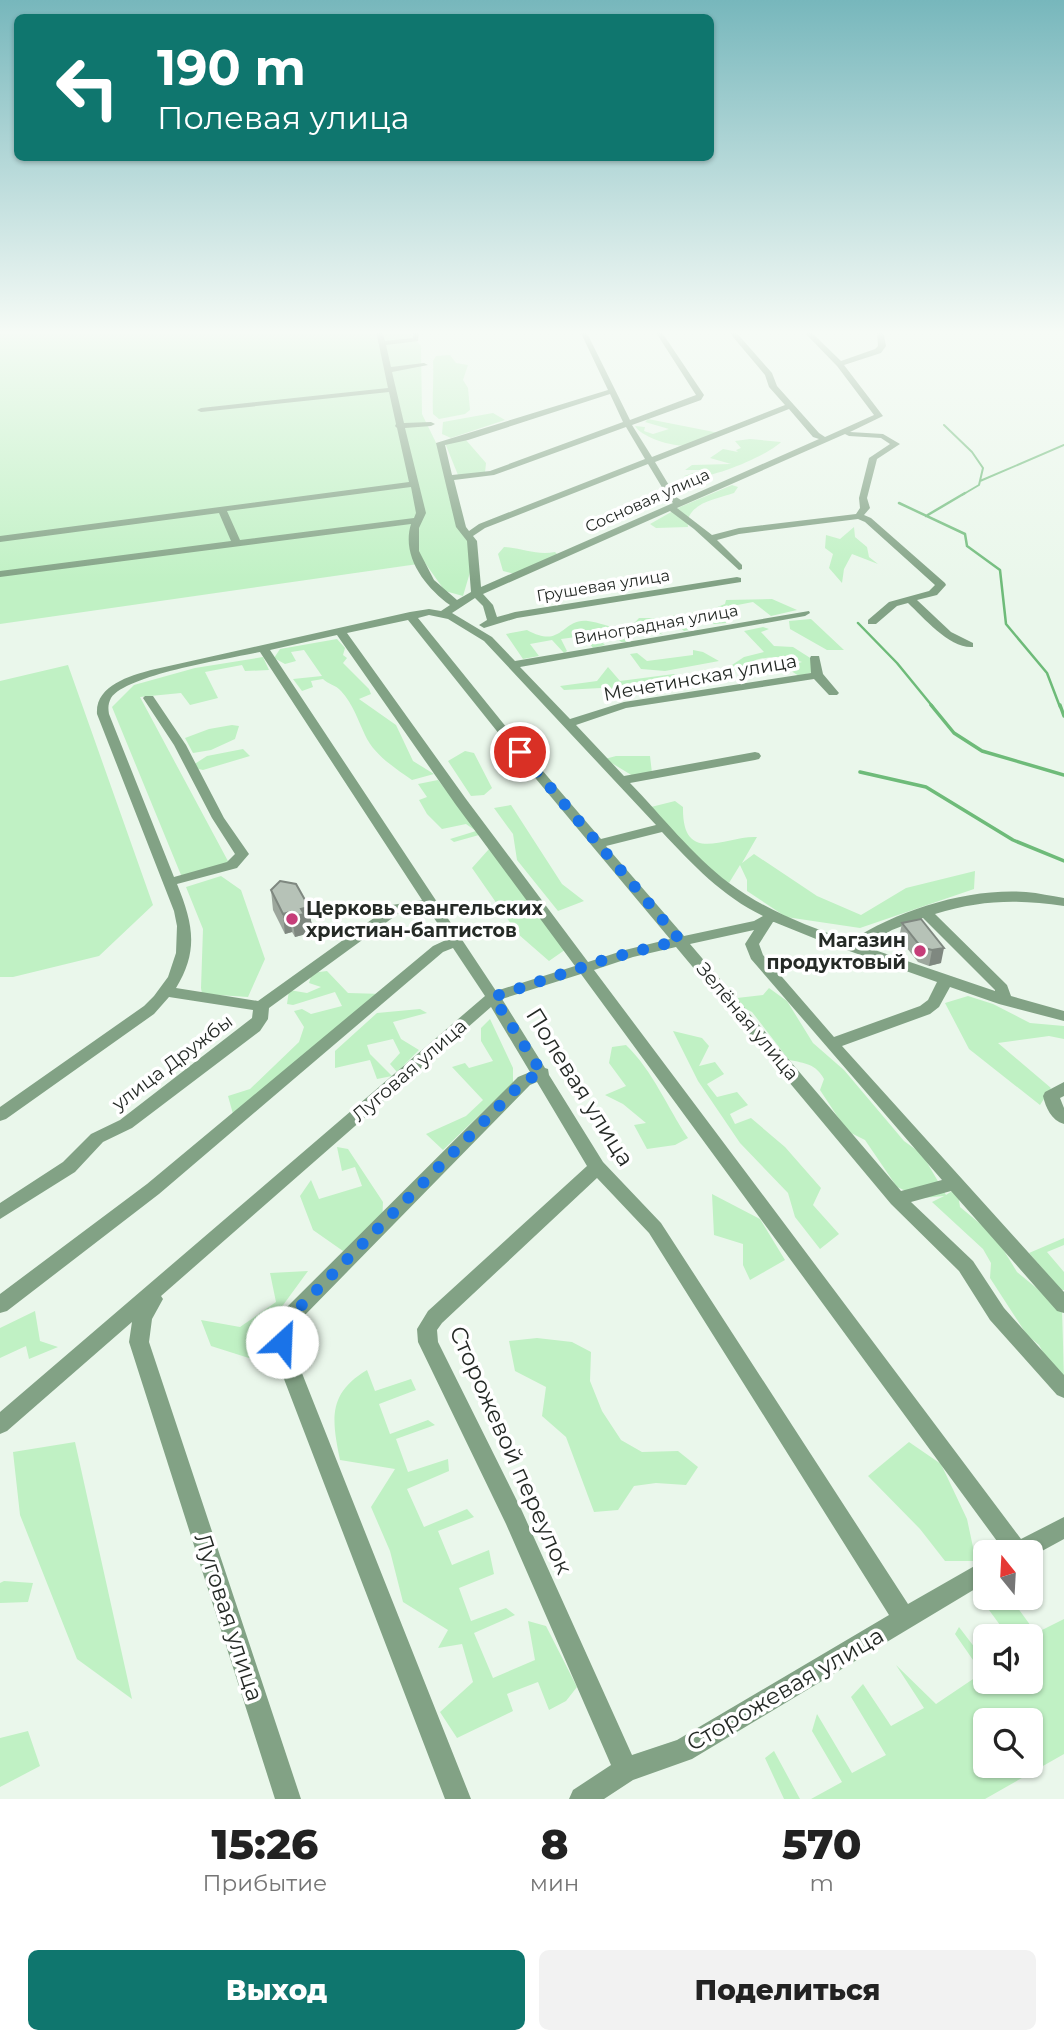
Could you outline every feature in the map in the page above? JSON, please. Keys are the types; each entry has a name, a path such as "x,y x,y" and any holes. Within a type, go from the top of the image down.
{"street":[{"path":"397,415 421,513 414,537 418,561 436,590 456,604"},
{"path":"493,622 488,605 477,593 469,535 461,527 440,443 465,438 533,415"},
{"path":"624,415 673,499 680,503"},
{"path":"450,478 491,473 652,415"},
{"path":"469,535 482,526 768,415"},
{"path":"798,415 816,435 826,440"},
{"name":"Сосновая улица","path":"443,614 477,593 878,415"},
{"path":"399,426 431,424"},
{"path":"841,433 883,436 896,444 873,458 863,498 865,508 859,516"},
{"path":"0,539 387,488 415,489"},
{"path":"669,507 692,519 709,540 739,567"},
{"path":"222,510 236,542"},
{"path":"709,540 739,531 859,516 868,520 941,585 933,593 893,604 872,622"},
{"path":"0,574 417,520"},
{"name":"Грушевая улица","path":"475,629 515,615 737,580"},
{"path":"911,600 947,634 969,645"},
{"name":"Виноградная улица","path":"513,665 805,613"},
{"path":"0,1115 149,1010 168,992 181,970 185,950 184,920 103,714 104,699 122,685 143,676 410,615 443,614 475,629 513,665 718,883 770,919 945,981 1064,1016"},
{"name":"Зелёная улица","path":"410,615 598,844 897,1199 966,1266 997,1314 1064,1389"},
{"path":"339,630 584,967 1009,1540"},
{"name":"Полевая улица","path":"263,648 542,1073 597,1167 655,1228 904,1619"},
{"path":"814,658 817,675"},
{"name":"Мечетинская улица","path":"568,723 624,705 817,675 833,693"},
{"path":"149,698 180,745 218,818 242,854 232,865 171,883"},
{"path":"621,781 755,756"},
{"path":"598,844 664,827"},
{"path":"851,947 875,931 927,914 1001,896 1064,902"},
{"name":"улица Дружбы","path":"0,1212 69,1167 97,1138 126,1124 254,1027 260,1019 261,1006 397,908 415,904 431,905"},
{"path":"927,914 1002,988 1004,1000"},
{"path":"770,919 752,949 831,1044 1064,1305"},
{"name":"Луговая улица","path":"0,1425 493,997 584,967 680,940 770,919"},
{"path":"0,1304 153,1189 438,949 457,942"},
{"path":"831,1044 925,1010 934,1003 945,981"},
{"path":"168,992 261,1006"},
{"path":"458,1799 282,1342 283,1331 295,1312 524,1081 542,1073"},
{"path":"1064,1088 1051,1096 1055,1109 1064,1118"},
{"name":"Сторожевой переулок","path":"597,1167 435,1317 427,1329 428,1342 514,1518 626,1770"},
{"path":"897,1199 955,1183"},
{"name":"Луговая улица","path":"168,1281 142,1318 139,1342 288,1799"},
{"path":"115,1327 139,1342"},
{"path":"1040,1540 1064,1527"},
{"name":"Сторожевая улица","path":"582,1799 626,1770 683,1749 973,1579"}],"green space":[{"path":"0,415 422,415 441,453 449,498 476,552 463,596 445,591 425,563 0,624"},
{"path":"434,415 460,415 439,419"},
{"path":"482,415 496,415 505,420 451,438 442,434 443,422"},
{"path":"648,419 719,433 691,444 675,445 651,438 638,430 635,426 645,427 644,431 653,434 669,429 645,422"},
{"path":"750,439 781,442 734,467 705,476 684,476 702,470 685,470 692,465 731,464 710,458 723,449 738,452 736,450 741,448 735,441"},
{"path":"466,440 486,463 485,473 458,475 445,443"},
{"path":"732,485 738,487 734,493 697,507 688,519 688,527 656,528 650,524 680,507"},
{"path":"854,527 855,537 867,547 869,557 878,564 852,554 844,569 842,583 829,568 833,554 825,548 826,535 840,539"},
{"path":"504,547 542,553 555,552 559,556 518,575 503,571 498,554"},
{"path":"772,599 797,610 771,616 753,602 722,608 726,623 714,624 701,612 679,616 694,629 684,631 670,618 650,623 663,635 644,626 624,631 633,642 621,642 612,632 595,635 605,645 593,648 584,636 561,639 567,651 564,653 552,640 530,644 539,656 523,659 506,634 527,630 548,637 579,621 621,628 633,624 639,618 660,618 710,610 725,604 726,600"},
{"path":"811,619 844,650 827,650 790,629 789,621"},
{"path":"763,627 769,629 761,632 774,646 793,647 815,661 817,671 799,676 785,667 802,662 776,657 759,659 735,671 732,665 744,657 764,652 744,631"},
{"path":"337,639 345,648 343,655 347,658 343,663 371,694 359,699 396,725 413,761 434,774 412,780 386,760 369,742 352,707 337,687 323,679 311,681 313,687 302,691 293,679 322,676 304,650 291,652 296,661 285,664 274,658 280,649"},
{"path":"693,650 719,661 665,671 641,669 630,654 637,653 647,661 693,655"},
{"path":"263,657 269,670 245,671 242,665 205,672 218,698 190,705 181,693 140,697 229,863 190,877 181,875 112,707 134,685 195,668"},
{"path":"68,665 153,905 99,956 13,977 0,977 0,681"},
{"path":"608,667 620,681 674,674 681,682 676,686 658,689 650,681 607,692 601,688 564,690 560,686 597,681"},
{"path":"239,726 235,739 211,750 193,753 185,738 209,729"},
{"path":"243,749 250,756 203,770 190,767 207,756"},
{"path":"465,751 474,753 492,788 484,795 471,796 448,761"},
{"path":"616,756 650,756 652,773 633,776 605,759"},
{"path":"438,780 569,947 549,961 518,934 472,868 489,849 479,835 454,842 450,839 476,831 466,824 442,829 427,814 419,800 427,797 418,784"},
{"path":"675,801 683,807 685,825 690,837 698,842 708,844 757,837 742,863 754,854 817,896 861,915 906,888 975,871 974,889 860,928 786,917 747,891 747,880 740,865 729,883 706,868 651,807"},
{"path":"511,805 562,884 584,901 558,911 517,860 513,834 494,808"},
{"path":"221,876 241,890 265,959 248,997 202,994 203,929 186,887"},
{"path":"327,971 348,993 384,994 233,1114 228,1096 250,1089 299,1042 304,1027 294,1011 302,1009 311,1014 342,1006 335,992 293,1005 287,1004 289,990 307,993 321,987 309,983 312,973"},
{"path":"769,988 787,1001 813,1043 844,1070 904,1141 922,1154 946,1195 952,1191 958,1194 960,1207 995,1236 1017,1272 1062,1309 1064,1378 1048,1361 1039,1345 1027,1335 990,1278 991,1263 983,1249 932,1202 944,1196 922,1198 897,1187 865,1140 847,1131 820,1090 824,1079 821,1074 810,1065 789,1060 752,1012 740,1006 737,998 763,995"},
{"path":"968,996 993,1004 1030,1023 1064,1026 1064,1039 1049,1036 998,1043 1051,1088 1040,1105 969,1049 945,1003"},
{"path":"420,1009 427,1013 393,1022 401,1039 419,1050 397,1072 390,1064 400,1053 393,1039 367,1045 370,1054 392,1076 377,1079 370,1060 335,1068 335,1051 377,1013"},
{"path":"490,1019 513,1068 513,1083 443,1150 426,1134 466,1116 483,1100 452,1067 465,1063 469,1068 493,1061 481,1041 481,1028"},
{"path":"673,1031 702,1038 709,1046 699,1066 715,1062 724,1074 707,1084 717,1097 737,1092 748,1105 730,1114 735,1124 751,1118 785,1147 821,1188 813,1205 839,1234 820,1249 795,1217 788,1193 740,1143 698,1081"},
{"path":"626,1045 652,1078 688,1138 675,1145 647,1149 634,1125 646,1123 623,1104 605,1095 626,1086 609,1063 612,1047"},
{"path":"337,1147 348,1149 383,1202 382,1225 343,1251 313,1230 300,1196 311,1180 319,1199 362,1186 355,1167 342,1171"},
{"path":"712,1194 760,1219 785,1260 750,1280 743,1265 743,1244 714,1235"},
{"path":"1064,1238 1064,1245 1047,1252 1064,1272 1064,1290 1061,1290 1029,1253"},
{"path":"308,1271 267,1327 252,1359 211,1346 201,1320 240,1327 276,1302 270,1273"},
{"path":"35,1311 40,1341 58,1347 29,1359 26,1346 0,1358 0,1328"},
{"path":"537,1338 572,1342 591,1352 590,1381 602,1411 621,1440 642,1452 678,1451 698,1467 686,1485 656,1483 634,1486 618,1510 594,1512 566,1437 542,1416 546,1387 515,1371 509,1341"},
{"path":"367,1370 375,1391 411,1379 416,1390 379,1404 390,1434 428,1420 435,1425 396,1439 408,1472 448,1459 449,1471 407,1489 424,1527 467,1509 474,1517 438,1531 452,1565 489,1550 494,1574 459,1588 471,1621 506,1608 515,1615 474,1633 493,1678 535,1660 528,1621 546,1626 577,1687 566,1701 549,1710 538,1682 507,1694 513,1711 457,1738 440,1712 473,1682 462,1644 438,1648 448,1630 403,1602 390,1551 371,1507 395,1469 340,1460 334,1420 339,1398 354,1379"},
{"path":"75,1442 132,1699 77,1659 20,1515 13,1452"},
{"path":"909,1442 941,1464 967,1519 973,1561 945,1561 920,1529 868,1476"},
{"path":"0,1583 33,1583 28,1602 0,1603"},
{"path":"989,1610 1019,1610 1029,1624 999,1624"},
{"path":"1064,1619 1064,1754 1043,1766 1043,1708 973,1708 973,1778 1022,1778 985,1799 811,1799 842,1782 812,1731 817,1714 852,1773 886,1755 851,1697 863,1684 891,1726 924,1708 896,1665 936,1704 973,1679 973,1694 1043,1694 1043,1630"},
{"path":"959,1627 973,1645 973,1660 955,1634"},
{"path":"28,1731 40,1766 0,1787 0,1738"},
{"path":"774,1751 800,1799 784,1799 765,1758"}],"building":[{"path":"280,881 296,884 309,907 301,909 304,914 292,917 290,912 283,914 271,890"},
{"path":"921,919 944,948 932,950 921,947 902,923"}],"waterway":[{"path":"944,425 972,452 983,468 979,485 962,495"},
{"path":"980,481 1064,445"},
{"path":"926,516 965,493"},
{"path":"899,503 926,516"},
{"path":"926,516 965,534 967,546 1000,570 1006,624 1047,673 1060,707"},
{"path":"858,623 897,663 933,707"},
{"path":"931,705 954,733 982,751 1064,775"},
{"path":"1060,705 1064,716"},
{"path":"860,772 926,787 1013,840 1064,861"}],"place":[{"name":"Церковь евангельских христиан-баптистов","path":"292,919"},
{"name":"Магазин продуктовый","path":"920,951"}],"route":[{"path":"282,1342 283,1331 295,1312 524,1081 542,1073 493,997 607,959 680,940 520,752"}]}
